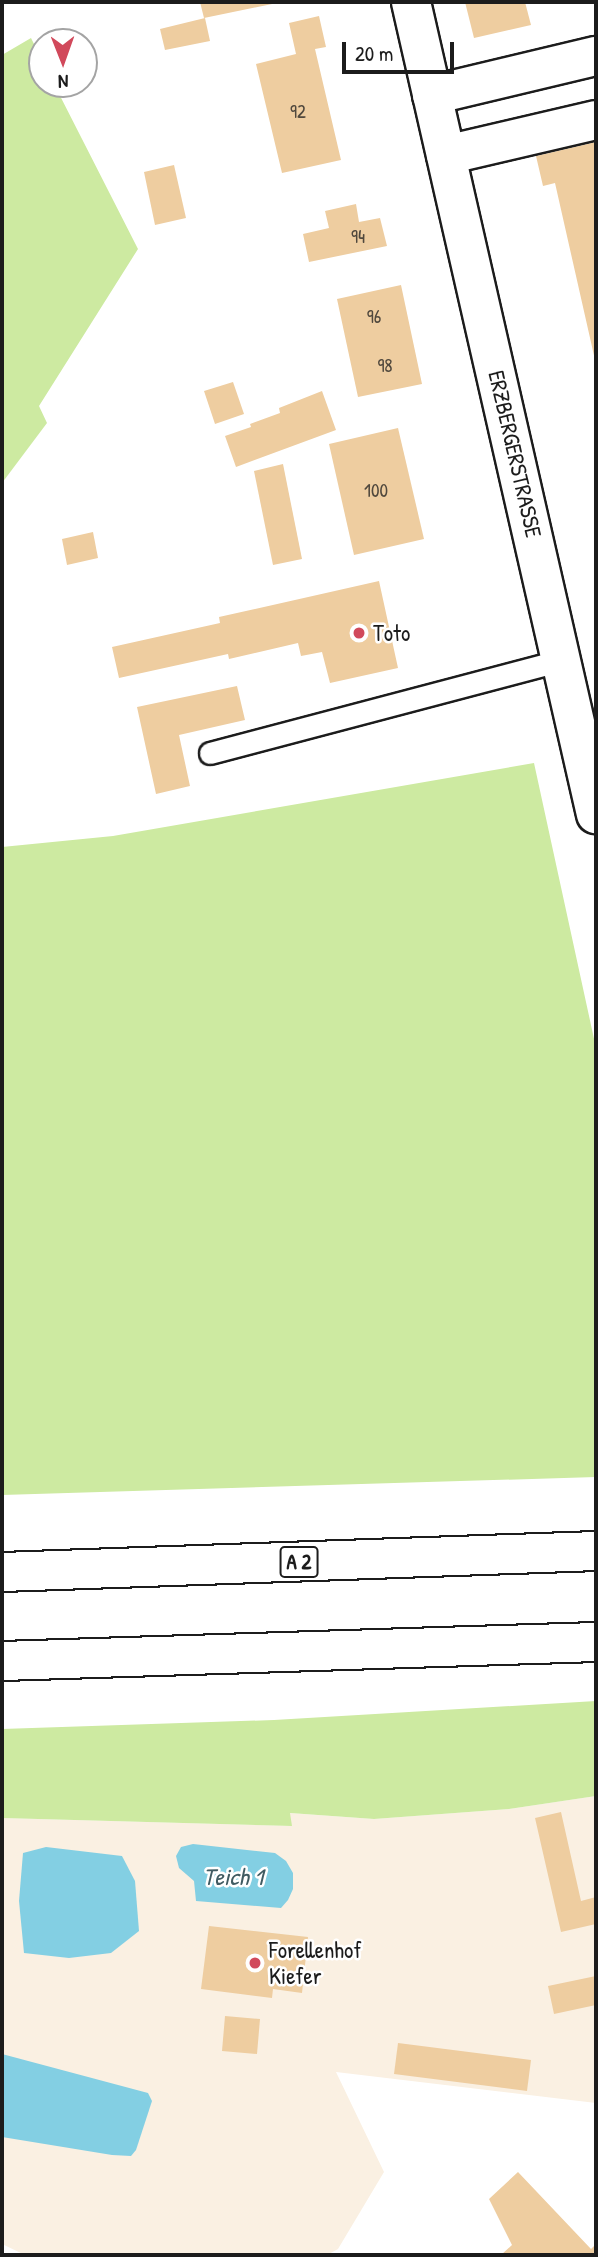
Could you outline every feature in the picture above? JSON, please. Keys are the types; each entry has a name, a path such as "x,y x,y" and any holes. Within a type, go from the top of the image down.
{"main road":[{"name":"ERZBERGERSTRASSE","path":"411,2 596,814"},
{"path":"432,95 596,56"},
{"path":"446,155 596,120"},
{"name":"A 2","path":"2,1572 596,1551"},
{"path":"2,1661 596,1642"}],"lane":[{"path":"210,753 562,660"}],"shaded area":[{"path":"596,1796 596,2103 336,2072 384,2172 338,2249 327,2255 25,2255 2,2244 2,1818 291,1826 289,1813 374,1819 509,1809"}],"green space":[{"path":"28,40 28,98 61,98 138,249 39,406 47,423 2,483 2,55"},
{"path":"534,763 596,1048 596,1477 2,1495 2,847 113,836"},
{"path":"596,1701 596,1796 509,1809 374,1819 290,1813 292,1826 2,1818 2,1729 274,1720"}],"water":[{"name":"Teich 1","path":"193,1844 275,1853 286,1861 293,1873 293,1889 288,1900 281,1908 196,1901 194,1881 179,1868 176,1856 181,1847"},
{"path":"46,1847 122,1856 135,1881 139,1931 111,1953 69,1958 24,1953 19,1901 23,1853"},
{"path":"2,2054 148,2093 152,2101 136,2150 131,2156 112,2155 2,2137"}],"building":[{"path":"200,2 277,2 277,3 204,18"},
{"path":"465,2 525,2 531,25 474,38"},
{"path":"319,16 326,47 315,49 341,160 282,173 256,64 296,54 289,23"},
{"path":"205,18 210,41 165,50 160,29"},
{"path":"596,142 595,360 555,183 543,186 536,156"},
{"path":"174,165 186,218 155,225 144,172"},
{"path":"356,204 359,222 380,218 387,246 309,262 303,234 329,228 325,211"},
{"path":"401,285 422,384 358,397 337,299"},
{"path":"233,382 244,414 215,424 204,391"},
{"path":"322,391 336,430 236,467 225,436 251,427 250,424 280,413 279,408"},
{"path":"398,428 424,539 354,555 329,444"},
{"path":"283,464 302,559 273,565 254,471"},
{"path":"93,532 98,558 67,565 62,539"},
{"path":"379,581 398,668 330,683 322,652 301,656 298,643 229,659 228,654 119,678 112,647 220,623 219,617"},
{"path":"237,686 245,720 179,735 190,786 156,794 137,707"},
{"path":"561,1812 581,1901 596,1897 596,1924 561,1932 535,1818"},
{"name":"Forellenhof Kiefer","path":"209,1926 308,1937 302,1993 273,1989 272,1998 201,1989"},
{"path":"596,1976 596,2005 554,2014 548,1986"},
{"path":"225,2016 260,2019 257,2054 222,2051"},
{"path":"398,2043 531,2060 527,2091 394,2074"},
{"path":"518,2172 591,2249 596,2244 596,2255 501,2255 512,2245 489,2199"}],"place":[{"name":"Toto","path":"359,633"},
{"name":"Forellenhof Kiefer","path":"255,1963"}]}
